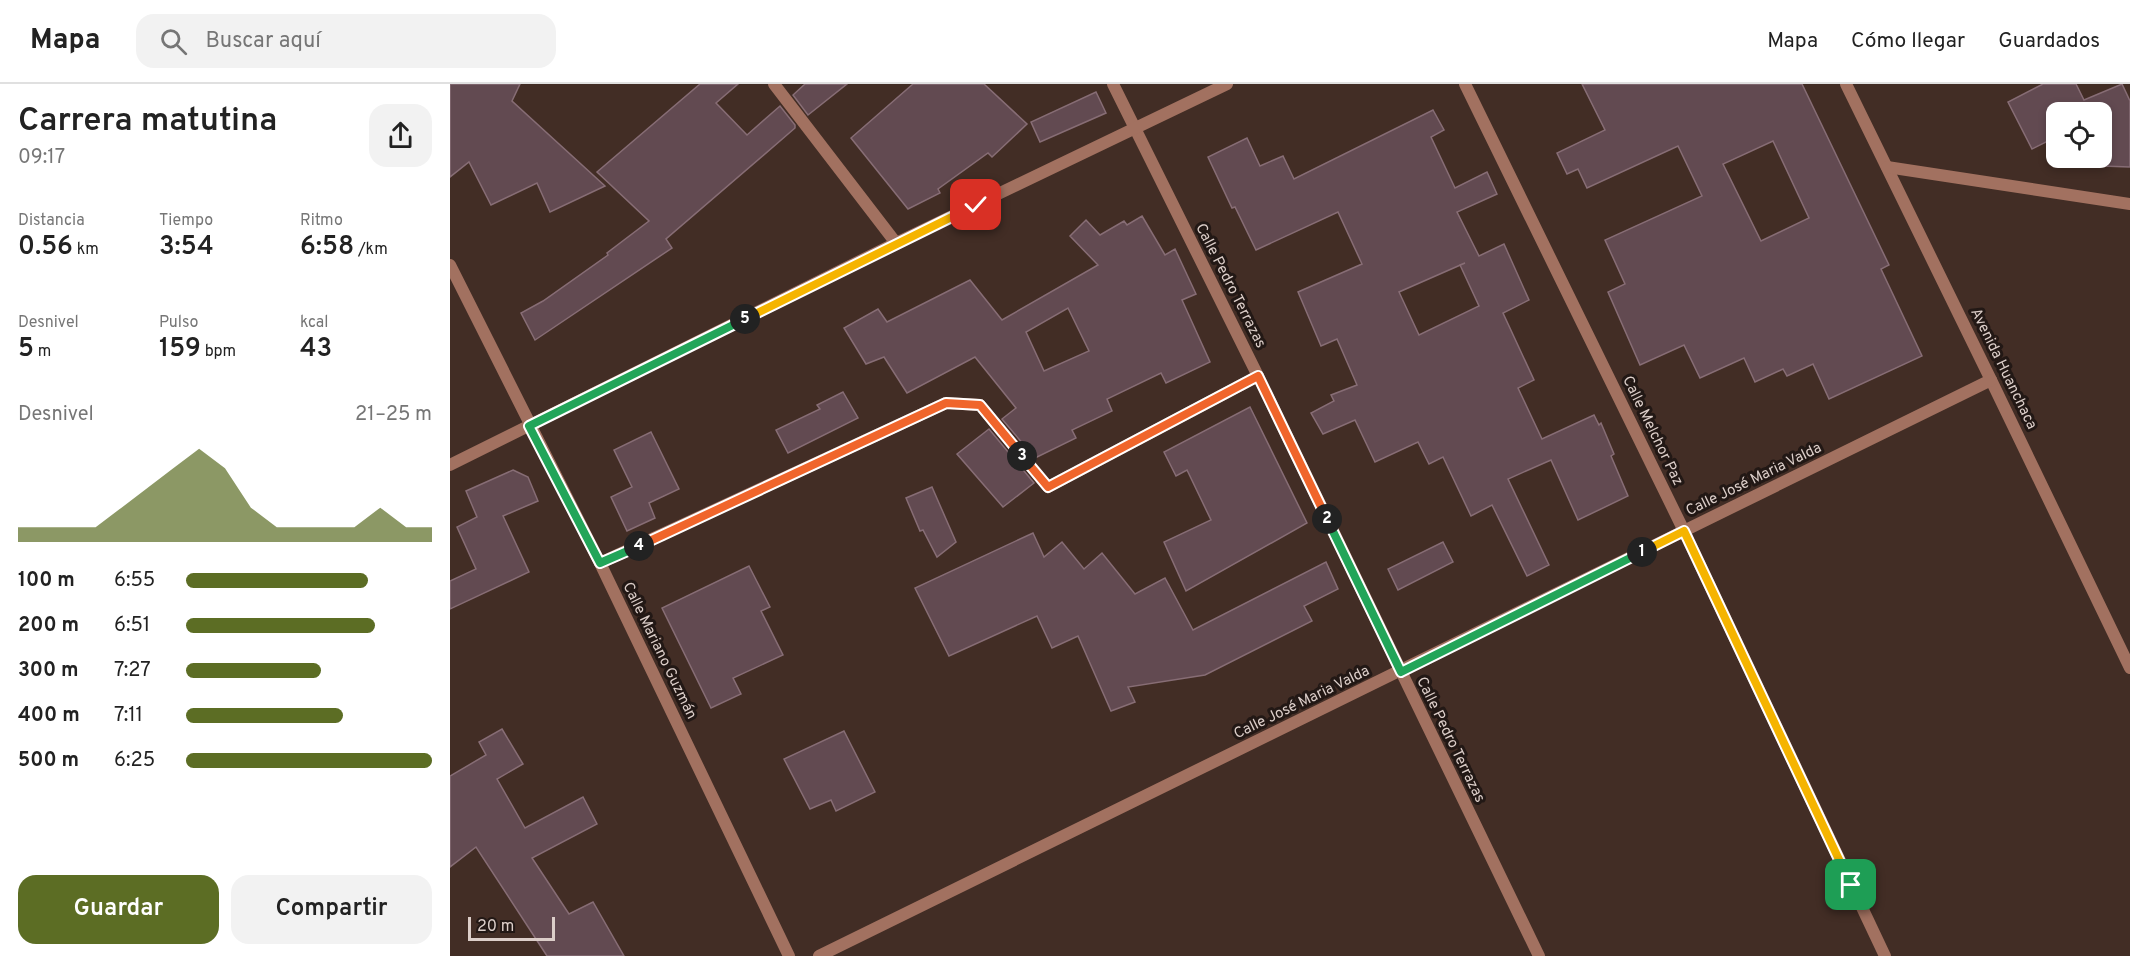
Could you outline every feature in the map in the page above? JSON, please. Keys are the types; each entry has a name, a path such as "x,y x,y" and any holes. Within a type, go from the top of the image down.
{"street":[{"path":"774,84 896,243"},
{"name":"Calle Pedro Terrazas","path":"1113,84 1258,376 1538,956"},
{"path":"450,465 896,243 1227,84"},
{"name":"Calle Melchor Paz","path":"1465,84 1684,531 1885,956"},
{"name":"Avenida Huanchaca","path":"1846,84 1992,380 2130,668"},
{"path":"1887,167 2130,204"},
{"name":"Calle Mariano Guzmán","path":"450,265 529,426 600,563 789,956"},
{"path":"600,563 946,403 980,405 1048,487 1258,376"},
{"name":"Calle José Maria Valda","path":"819,956 1992,380"}],"building":[{"path":"450,84 520,84 512,101 605,186 550,212 537,183 491,205 469,162 450,177"},
{"path":"700,84 738,84 716,103 747,135 780,106 795,128 666,239 672,248 535,340 521,313 543,301 608,255 607,253 649,221 597,172"},
{"path":"805,84 847,84 808,115 793,95"},
{"path":"913,84 984,84 1027,124 992,157 988,153 938,189 940,193 908,209 851,138"},
{"path":"1582,84 1802,84 1889,265 1881,269 1922,356 1829,399 1813,364 1787,376 1783,369 1755,382 1744,358 1700,378 1684,345 1640,365 1608,292 1625,284 1605,240 1702,196 1678,146 1587,188 1578,169 1567,174 1557,153 1605,130","holes":["1773,141 1809,218 1761,241 1723,164"]},
{"path":"2043,84 2076,84 2084,100 2122,84 2130,101 2130,167 2112,166 2112,102 2046,102 2046,142 2032,149 2008,102"},
{"path":"1096,92 1106,113 1040,142 1031,122"},
{"path":"1433,110 1444,130 1431,137 1455,188 1487,172 1497,194 1457,212 1479,256 1504,244 1529,300 1503,313 1534,380 1518,388 1542,439 1594,415 1599,425 1601,423 1614,454 1611,456 1628,496 1578,520 1551,460 1508,479 1549,565 1527,576 1492,505 1471,516 1443,457 1429,464 1418,442 1375,462 1355,420 1323,434 1311,413 1334,401 1331,395 1357,385 1337,339 1321,346 1298,292 1362,264 1338,212 1256,250 1235,207 1232,208 1208,157 1247,138 1260,166 1283,156 1294,179","holes":["1460,265 1479,306 1419,335 1399,292"]},
{"path":"1142,216 1165,255 1175,249 1196,294 1182,300 1210,362 1166,383 1161,373 1107,399 1112,411 1072,430 1076,438 1035,458 1002,419 1016,408 975,357 907,393 884,357 866,364 844,328 878,309 887,322 970,280 1002,320 1098,265 1070,236 1086,220 1100,235 1124,221 1127,225","holes":["1068,308 1089,351 1044,371 1026,332"]},
{"path":"843,392 858,418 788,453 776,430 820,409 817,405"},
{"path":"1250,407 1307,523 1186,591 1164,542 1211,520 1187,470 1176,476 1164,452"},
{"path":"989,429 1034,483 1003,507 957,454"},
{"path":"651,432 679,489 649,503 655,518 627,531 611,497 632,487 614,450"},
{"path":"513,470 528,477 538,501 503,516 529,572 450,609 450,581 476,569 457,527 477,517 466,491"},
{"path":"932,487 956,542 937,557 923,530 920,531 906,498"},
{"path":"1033,533 1044,557 1062,542 1084,569 1102,553 1135,594 1165,578 1193,630 1326,562 1338,589 1304,606 1312,621 1205,675 1128,687 1135,702 1111,711 1078,636 1052,648 1037,616 949,656 915,588"},
{"path":"1443,542 1453,562 1398,590 1388,569"},
{"path":"749,566 770,607 761,611 783,655 733,678 741,694 711,708 662,608"},
{"path":"502,729 523,764 497,779 525,828 583,797 597,824 532,858 569,914 593,902 624,956 547,956 476,847 450,867 450,776 486,755 479,742"},
{"path":"844,731 875,792 836,811 831,800 810,809 784,759"}],"route":[{"path":"976,205 529,426 600,563 946,403 980,405 1048,487 1258,376 1401,672 1684,531 1851,885"}]}
